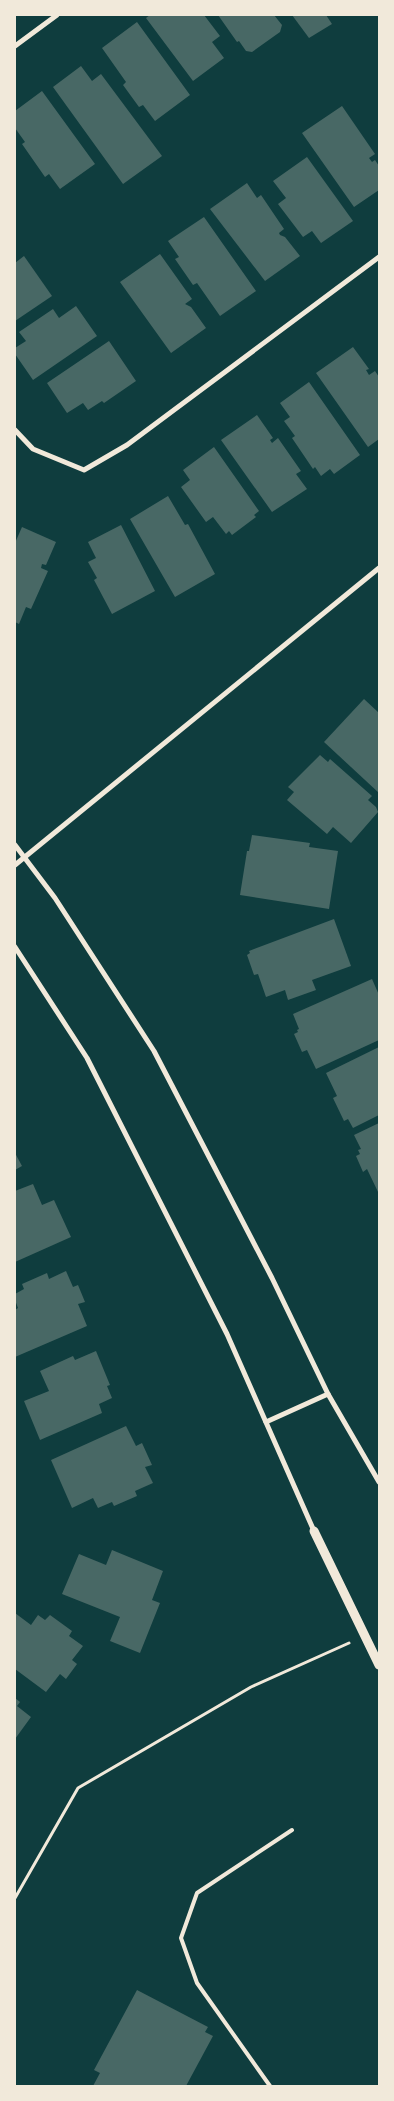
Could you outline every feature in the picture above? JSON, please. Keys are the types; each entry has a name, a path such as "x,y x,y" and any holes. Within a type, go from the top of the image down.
{"street":[{"path":"15,46 57,15"},
{"path":"15,430 33,449 84,470 127,445 379,257"},
{"path":"15,864 379,568"},
{"path":"15,845 55,898 154,1051 272,1278 328,1394 379,1482"},
{"path":"15,947 88,1058 227,1334 314,1531 379,1665"},
{"path":"266,1422 328,1394"}],"lane":[{"path":"270,2086 198,1983 181,1938 197,1893 292,1830"}],"path":[{"path":"15,1898 78,1788 251,1687 364,1636"}],"building":[{"path":"150,15 204,15 220,36 212,42 224,58 193,81 146,18"},
{"path":"218,15 274,15 282,25 280,32 252,52 246,51 239,41 237,42"},
{"path":"292,15 326,15 332,24 309,38"},
{"path":"137,22 190,95 155,121 143,105 139,107 123,85 126,82 102,48"},
{"path":"81,66 92,81 101,74 162,156 123,184 53,87"},
{"path":"42,91 95,164 60,189 49,174 45,177 22,144 25,142 15,128 15,111"},
{"path":"342,106 375,154 369,158 372,162 375,160 379,166 379,190 354,207 302,133"},
{"path":"307,157 353,221 321,243 312,231 303,237 278,204 286,198 273,181"},
{"path":"247,183 257,198 261,195 284,229 279,233 280,235 285,237 300,256 265,281 210,209"},
{"path":"204,217 256,291 220,316 197,283 193,285 175,259 179,257 168,241"},
{"path":"160,254 192,299 185,304 191,307 206,328 171,353 120,282"},
{"path":"24,256 52,296 15,321 15,263"},
{"path":"76,306 97,336 33,380 15,354 15,348 26,341 19,332 53,309 59,318"},
{"path":"109,341 136,381 104,403 102,401 88,410 83,403 67,413 47,383"},
{"path":"353,347 369,369 366,370 369,375 375,371 379,377 379,439 368,447 316,373"},
{"path":"309,382 360,455 334,474 330,469 321,476 315,467 313,469 292,438 295,436 284,421 290,417 280,403"},
{"path":"257,415 273,438 270,440 272,443 278,438 301,471 296,474 307,489 272,512 221,440"},
{"path":"214,447 259,511 254,515 256,517 232,535 229,531 226,534 213,517 206,522 181,487 190,480 183,470"},
{"path":"168,496 185,525 188,524 215,574 175,597 130,519"},
{"path":"121,525 155,591 112,614 94,580 97,578 88,562 96,558 88,542"},
{"path":"22,527 56,542 46,565 42,564 41,568 48,571 31,609 26,607 19,624 15,622 15,543"},
{"path":"364,699 379,713 379,793 324,742"},
{"path":"320,755 328,762 330,759 372,796 368,800 376,807 378,812 351,843 333,827 327,834 287,800 294,792 288,787"},
{"path":"252,835 310,843 309,847 338,851 329,909 240,895 247,851 249,851"},
{"path":"334,919 351,966 312,980 316,990 288,1000 285,990 266,997 258,974 254,975 247,955 250,953 249,951"},
{"path":"372,979 379,995 379,1040 316,1069 307,1050 302,1052 294,1034 299,1029 293,1014"},
{"path":"379,1047 379,1115 353,1128 348,1119 344,1121 333,1098 337,1096 326,1073"},
{"path":"379,1123 379,1194 367,1169 363,1172 356,1156 360,1154 358,1150 361,1149 354,1135"},
{"path":"15,1153 22,1166 15,1170"},
{"path":"33,1184 42,1205 54,1200 71,1237 15,1262 15,1191"},
{"path":"66,1271 73,1287 78,1285 85,1302 78,1304 87,1326 15,1357 15,1310 18,1308 15,1294 24,1289 22,1284 47,1273 49,1279"},
{"path":"96,1351 110,1385 107,1386 112,1398 99,1404 102,1413 40,1440 24,1401 49,1391 40,1371 73,1356 75,1360"},
{"path":"126,1426 136,1446 142,1443 152,1465 145,1467 153,1483 135,1491 137,1496 114,1506 112,1502 98,1508 93,1498 72,1508 51,1460"},
{"path":"112,1550 163,1571 152,1600 160,1603 140,1653 110,1641 120,1617 62,1594 79,1554 106,1565"},
{"path":"15,1613 31,1625 38,1615 45,1620 50,1615 72,1631 69,1636 83,1646 72,1660 77,1664 66,1679 60,1674 46,1692 15,1669"},
{"path":"15,1698 20,1702 17,1706 31,1717 15,1739"},
{"path":"137,1990 208,2027 205,2032 213,2036 186,2086 93,2086 100,2073 94,2070"}]}
